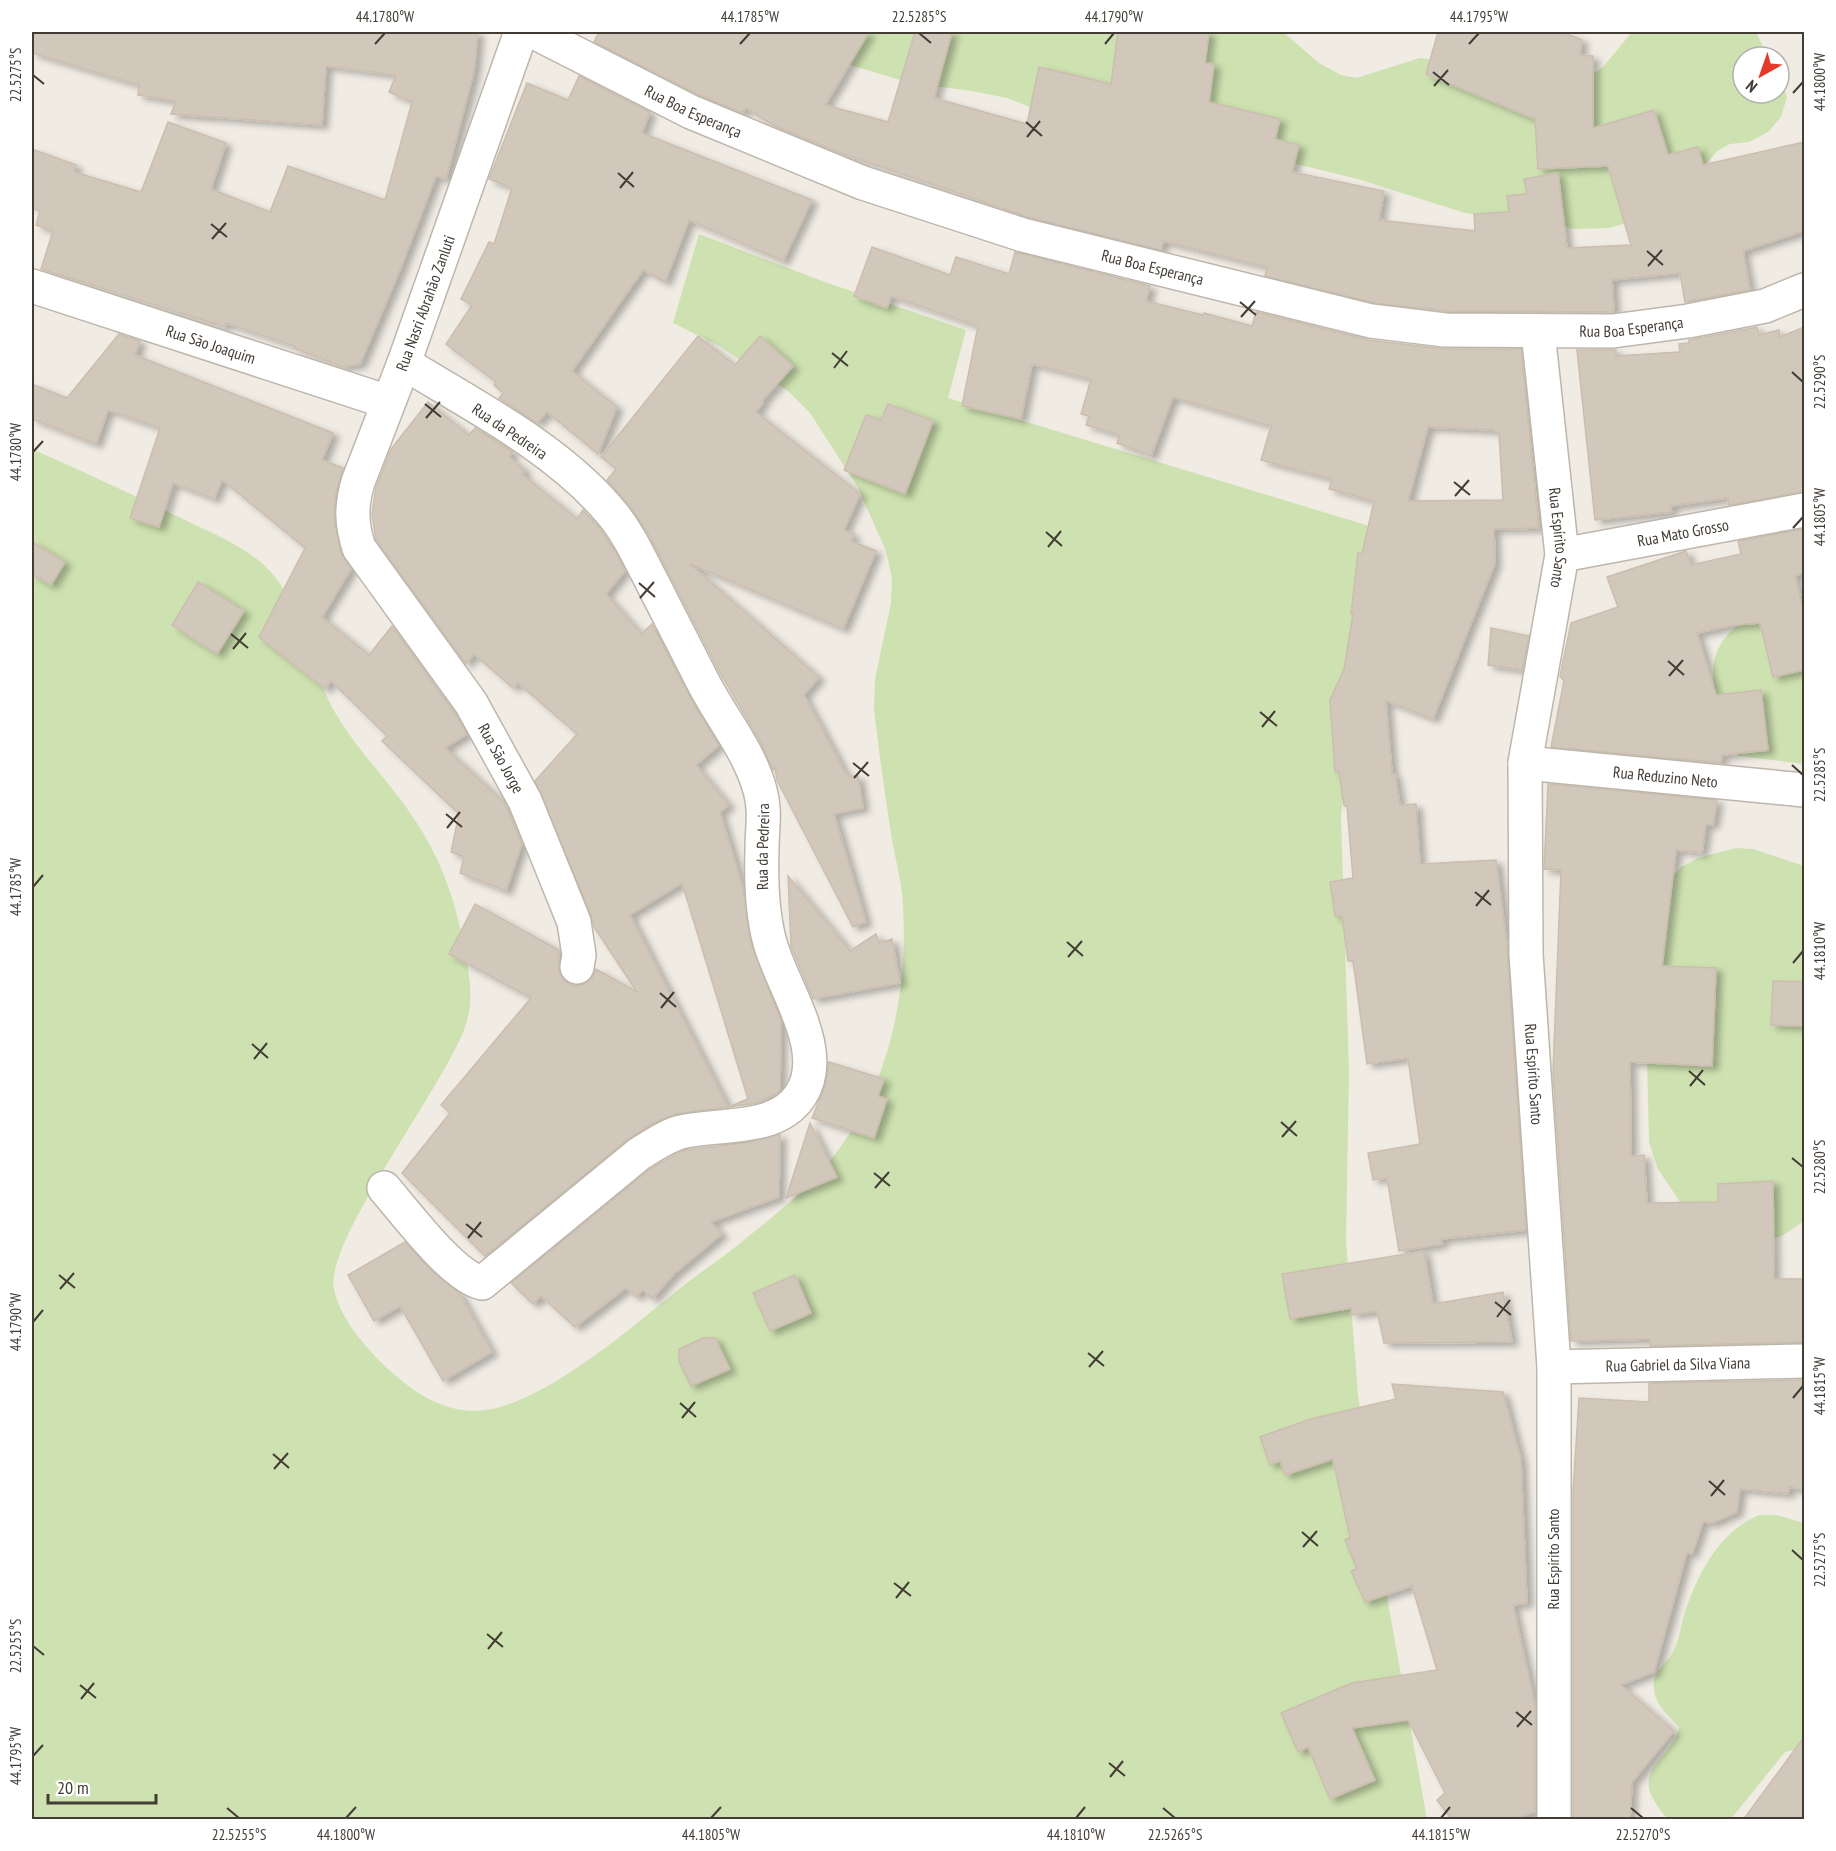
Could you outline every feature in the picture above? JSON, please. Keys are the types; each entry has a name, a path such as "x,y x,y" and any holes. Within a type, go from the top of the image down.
{"street":[{"name":"Rua Nasri Abrahão Zanluti","path":"376,572 359,548 353,528 351,510 358,482 404,363 521,32"},
{"name":"Rua Boa Esperança","path":"534,32 712,121 863,183 1023,235 1371,321 1445,330 1613,331 1688,321 1766,306 1804,290"},
{"name":"Rua São Joaquim","path":"32,286 388,402"},
{"name":"Rua Espírito Santo","path":"1538,332 1562,555 1525,763 1526,954 1554,1366 1554,1820"},
{"name":"Rua da Pedreira","path":"384,1188 456,1269 471,1280 482,1283 490,1279 639,1154 661,1141 682,1132 766,1120 785,1112 802,1094 807,1081 811,1052 769,940 762,878 764,809 755,773 737,738 709,695 628,537 608,508 581,482 520,434 404,363"},
{"name":"Rua Mato Grosso","path":"1562,555 1804,510"},
{"name":"Rua São Jorge","path":"376,572 471,703 525,801 574,922 579,955 578,967"},
{"name":"Rua Reduzino Neto","path":"1525,763 1804,790"},
{"name":"Rua Gabriel da Silva Viana","path":"1554,1366 1804,1361"}],"green space":[{"path":"787,32 1283,32 1319,63 1341,75 1356,78 1420,58 1587,78 1603,67 1632,32 1756,32 1762,45 1731,45 1731,105 1785,105 1781,117 1768,132 1749,142 1730,144 1717,151 1683,192 1627,223 1609,228 1575,229 1465,213 1361,180 1305,166 1052,116 1007,98 910,83 840,62 815,51"},
{"path":"699,234 822,281 966,330 948,398 1389,532 1346,761 1341,818 1349,1071 1346,1240 1358,1395 1389,1608 1427,1819 32,1819 32,449 225,540 247,552 266,567 278,581 297,615 331,705 360,749 405,805 441,867 453,900 467,962 470,980 468,1017 453,1053 435,1086 388,1162 347,1236 336,1267 334,1289 342,1311 355,1332 380,1361 407,1385 450,1408 475,1411 501,1407 529,1396 587,1361 741,1242 817,1176 855,1125 871,1094 884,1063 899,996 904,928 902,894 887,807 874,709 875,679 891,603 892,578 886,551 857,486 810,413 788,391 719,346 673,323"},
{"path":"1804,595 1804,764 1739,756 1729,748 1722,732 1713,681 1715,658 1721,644 1731,631 1743,622"},
{"path":"1736,848 1753,849 1804,866 1804,1221 1782,1236 1753,1243 1688,1214 1658,1169 1649,1142 1646,1017 1665,885 1681,867 1698,858"},
{"path":"1759,1515 1776,1515 1804,1523 1804,1747 1785,1752 1731,1819 1669,1819 1661,1812 1652,1797 1649,1778 1676,1737 1679,1727 1657,1701 1654,1690 1655,1677 1674,1650 1690,1599 1711,1556 1732,1532"}],"building":[{"path":"32,32 478,32 474,71 446,179 436,176 400,270 360,364 343,367 294,348 295,346 226,323 225,327 41,269 53,231 36,225 40,211 32,208 32,149 76,165 74,172 141,192 168,122 226,143 211,189 270,212 288,166 385,200 412,102 389,92 396,75 326,66 322,125 171,114 176,101 138,95 139,85 32,53"},
{"path":"599,32 869,32 825,105 888,122 915,32 952,32 934,98 1027,124 1039,67 1111,84 1118,32 1209,32 1205,63 1214,64 1209,102 1280,119 1275,139 1299,145 1292,172 1384,191 1379,220 1475,231 1474,214 1509,212 1507,196 1527,194 1524,179 1558,173 1567,248 1631,245 1608,166 1538,169 1535,119 1426,74 1438,32 1562,32 1582,40 1580,55 1593,56 1593,128 1654,110 1668,155 1698,147 1703,165 1804,142 1804,231 1743,251 1750,290 1685,302 1680,273 1612,280 1614,312 1446,311 1374,303 1265,276 1267,267 1163,241 1161,250 1028,217 838,152 773,125 746,108 742,113 699,95 594,42"},
{"path":"579,76 650,112 642,133 812,200 783,261 689,220 665,282 643,270 572,371 617,407 598,454 547,412 537,423 499,398 503,393 494,385 496,382 446,344 472,305 461,299 489,242 494,244 512,188 489,179 527,83 568,100"},
{"path":"872,247 950,275 956,257 1009,274 1015,252 1150,286 1146,301 1252,326 1256,312 1369,340 1445,349 1521,349 1539,528 1494,529 1495,563 1433,719 1386,701 1392,774 1395,774 1400,805 1416,804 1420,864 1496,860 1507,944 1526,1230 1441,1239 1442,1244 1399,1251 1387,1178 1373,1180 1368,1153 1420,1144 1408,1058 1367,1064 1353,961 1348,961 1342,916 1335,916 1330,882 1353,878 1347,806 1344,806 1339,772 1335,772 1330,700 1344,669 1353,614 1351,614 1358,553 1362,554 1374,501 1329,489 1332,479 1261,460 1271,426 1173,397 1151,456 1117,443 1120,435 1086,425 1089,416 1081,414 1091,379 1032,364 1021,419 962,406 978,326 891,296 887,308 854,296","holes":["1428,427 1494,430 1495,433 1499,433 1503,500 1408,501"]},
{"path":"1757,327 1759,335 1779,330 1780,337 1804,327 1804,492 1729,505 1728,498 1670,506 1672,512 1595,520 1577,350 1616,350 1616,356 1680,352 1679,344 1689,343 1689,340"},
{"path":"119,334 140,341 135,355 333,433 322,460 343,468 335,497 335,524 341,553 351,569 322,617 369,655 392,626 458,718 467,734 445,748 504,802 522,843 506,891 460,873 464,857 451,852 459,814 382,741 387,736 331,681 325,689 259,637 305,548 222,480 214,499 173,483 159,527 130,518 160,428 108,410 96,444 32,419 32,384 67,398"},
{"path":"698,336 735,365 760,336 793,366 762,401 763,403 756,412 860,494 844,530 854,534 851,541 876,551 843,629 690,564 819,677 804,695 847,776 858,776 863,808 834,814 866,922 853,927 777,780 775,768 773,770 759,739 720,673 649,535 630,506 607,480 616,469 601,457"},
{"path":"428,402 469,435 475,428 513,452 509,457 525,470 522,474 577,519 583,510 600,529 625,571 606,594 641,634 652,624 694,705 719,745 696,765 729,805 720,812 743,888 751,943 781,1021 780,1090 777,1093 757,1103 728,1107 675,1114 650,1125 627,1140 485,1256 402,1173 450,1113 441,1105 531,998 449,954 475,904 559,950 559,973 566,982 574,986 584,984 592,978 596,969 637,992 594,927 535,781 577,734 518,683 513,688 474,654 466,664 376,540 372,514 376,488 391,449","holes":["682,883 748,1099 728,1107 630,915"]},
{"path":"888,404 933,421 905,494 844,470 866,415 881,420"},
{"path":"1804,529 1804,573 1795,576 1804,613 1804,670 1773,677 1760,623 1734,625 1697,633 1716,695 1761,690 1768,750 1722,755 1721,763 1551,747 1564,681 1560,676 1571,623 1618,607 1607,577 1686,551 1691,565 1741,554 1738,541"},
{"path":"32,542 65,562 51,585 32,574"},
{"path":"198,582 244,611 217,654 172,625"},
{"path":"1491,628 1529,636 1522,670 1488,665"},
{"path":"1548,784 1717,800 1713,825 1706,824 1702,853 1676,850 1662,966 1716,968 1712,1066 1630,1062 1631,1156 1644,1155 1647,1203 1718,1202 1718,1184 1773,1181 1774,1279 1804,1279 1804,1342 1650,1346 1650,1339 1571,1341 1553,1072 1561,870 1544,869"},
{"path":"788,876 850,951 876,934 879,943 892,939 900,983 813,999 791,946"},
{"path":"1773,981 1804,982 1804,1026 1771,1025"},
{"path":"829,1062 884,1079 878,1096 887,1099 874,1138 812,1118 825,1086"},
{"path":"810,1123 837,1177 786,1198"},
{"path":"780,1134 779,1197 711,1222 722,1234 674,1274 652,1299 643,1290 636,1297 626,1288 575,1327 541,1296 533,1304 511,1283 650,1169 669,1158 685,1150 750,1142"},
{"path":"405,1242 431,1270 459,1293 492,1352 443,1381 400,1306 374,1321 348,1275"},
{"path":"1424,1251 1433,1304 1503,1292 1512,1342 1384,1343 1377,1311 1352,1315 1351,1308 1290,1319 1282,1274"},
{"path":"795,1275 811,1313 770,1331 753,1293"},
{"path":"703,1338 715,1338 730,1369 691,1386 679,1361 679,1349"},
{"path":"1804,1380 1804,1490 1789,1487 1788,1494 1740,1489 1737,1512 1712,1523 1703,1522 1692,1554 1687,1552 1654,1672 1621,1685 1674,1731 1632,1782 1630,1820 1573,1820 1573,1492 1579,1398 1649,1402 1649,1383"},
{"path":"1392,1384 1503,1392 1521,1460 1527,1603 1513,1605 1535,1705 1535,1812 1510,1820 1452,1820 1437,1800 1445,1793 1408,1720 1352,1728 1375,1780 1330,1799 1308,1747 1298,1752 1281,1713 1352,1683 1437,1670 1412,1586 1365,1602 1351,1571 1357,1569 1345,1540 1350,1538 1333,1459 1285,1475 1280,1461 1270,1465 1260,1437 1311,1419 1396,1399"},
{"path":"1804,1737 1804,1820 1743,1820"}]}
